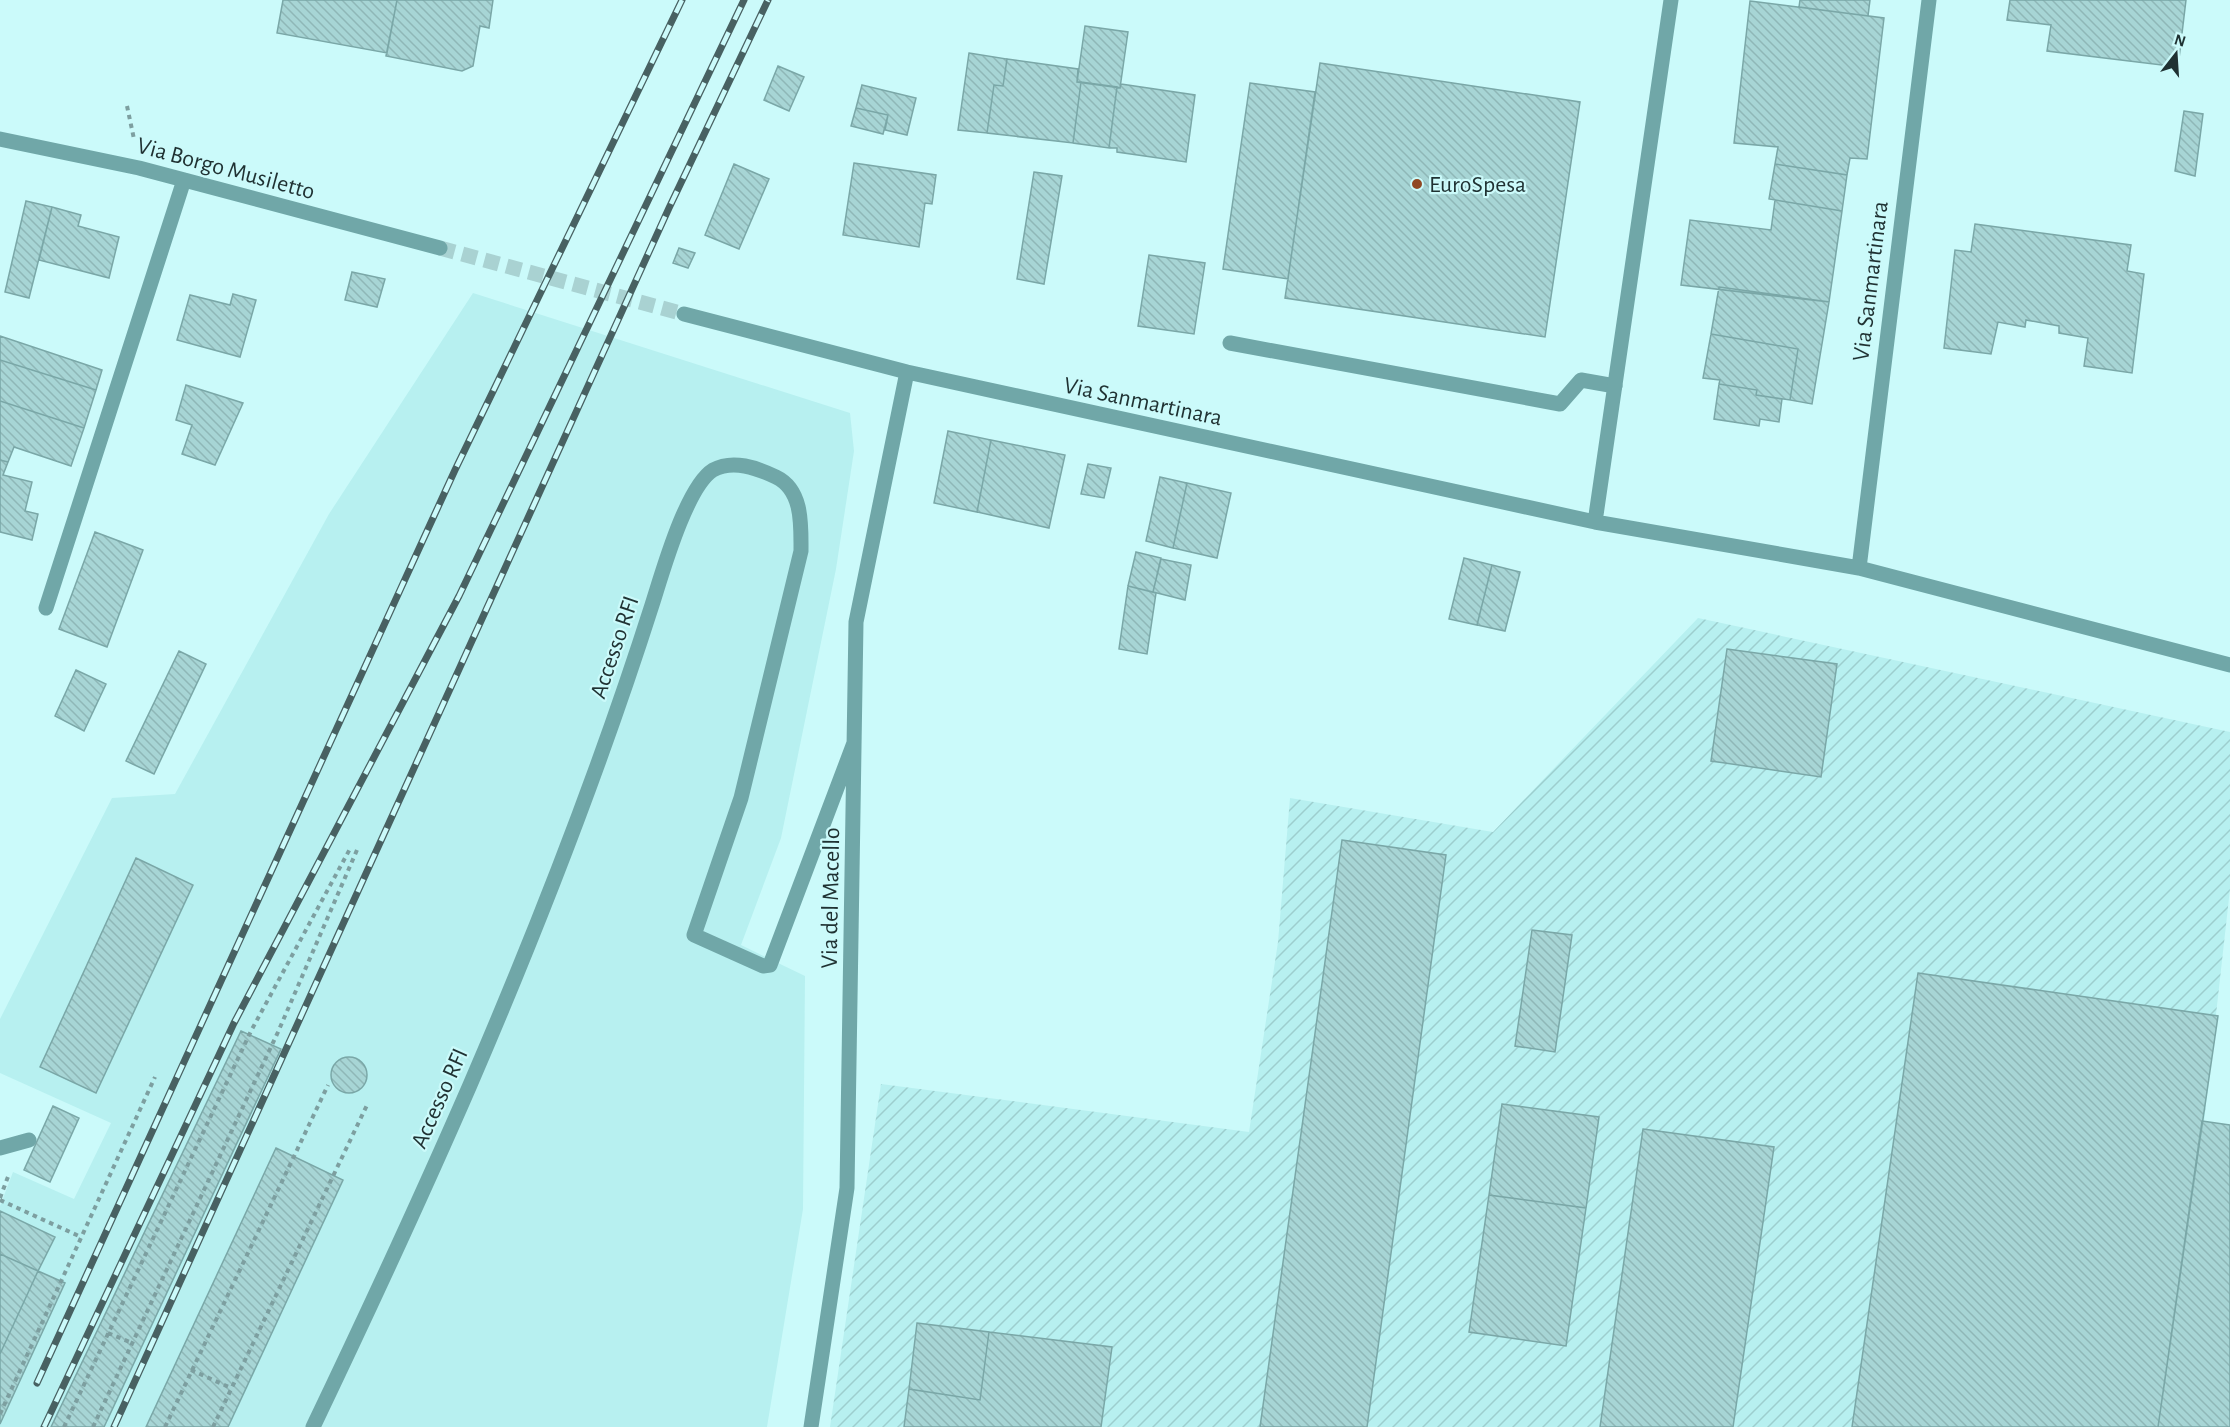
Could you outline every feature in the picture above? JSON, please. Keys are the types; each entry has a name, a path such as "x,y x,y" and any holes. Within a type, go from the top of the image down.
{"street":[{"path":"1595,522 1671,0"},
{"name":"Via Sanmartinara","path":"1859,568 1929,0"},
{"name":"Via Borgo Musiletto","path":"0,138 184,180 440,248"},
{"path":"46,608 184,180"},
{"name":"Via Sanmartinara","path":"684,314 907,372 1595,522 1859,568 2230,665"},
{"path":"1230,343 1560,404 1581,380 1615,386"},
{"name":"Via del Macello","path":"811,1427 848,1188 856,622 907,372"},
{"name":"Accesso RFI","path":"313,1427 443,1146 557,878 636,655 673,542 694,492 712,471 736,464 764,471 783,481 797,500 801,524 801,551 741,798 694,935 763,966 770,965 854,743"},
{"path":"0,1148 29,1140"}],"path":[{"path":"64,1427 251,1031 351,847"},
{"path":"93,1427 278,1032 357,850"},
{"path":"0,1414 155,1077"},
{"path":"165,1427 328,1085"},
{"path":"213,1427 368,1103"},
{"path":"0,1200 81,1237"},
{"path":"108,1333 132,1344"},
{"path":"192,1370 231,1388"}],"shaded area":[{"path":"473,293 850,413 854,451 836,569 781,838 741,945 805,976 803,1209 767,1427 0,1427 0,1206 13,1172 74,1199 111,1123 0,1073 0,1019 112,798 175,794 329,514"},
{"path":"1698,618 2230,732 2230,889 2202,1140 2230,1427 830,1427 881,1084 1249,1132 1278,942 1290,798 1493,832"}],"building":[{"path":"283,0 397,0 387,53 277,33"},
{"path":"397,0 493,0 489,28 480,26 473,66 462,71 386,56"},
{"path":"1800,0 1870,0 1868,16 1799,7"},
{"path":"2010,0 2186,0 2178,67 2047,51 2051,25 2007,20"},
{"path":"1750,1 1884,18 1867,159 1850,158 1847,175 1775,164 1778,147 1734,143"},
{"path":"1085,26 1128,32 1120,88 1077,82"},
{"path":"969,53 1007,59 1003,86 994,85 987,133 958,130"},
{"path":"1007,59 1078,69 1077,82 1081,82 1073,143 987,133 994,85 1003,86"},
{"path":"1320,63 1580,102 1545,337 1285,298"},
{"path":"778,66 804,77 789,111 764,100"},
{"path":"1081,82 1117,87 1109,148 1073,143"},
{"path":"1250,83 1315,92 1288,279 1223,269"},
{"path":"1121,84 1195,95 1186,162 1117,152 1117,148 1109,148 1117,87 1120,88"},
{"path":"862,85 916,98 907,135 885,130 888,115 856,108"},
{"path":"856,108 888,115 883,134 851,126"},
{"path":"2184,111 2203,114 2195,176 2175,171"},
{"path":"854,163 936,175 932,204 925,203 919,247 843,235"},
{"path":"734,164 769,179 739,249 705,235"},
{"path":"1775,164 1847,175 1842,211 1769,199"},
{"path":"1034,172 1062,176 1044,284 1017,279"},
{"path":"1775,200 1842,211 1829,302 1681,285 1690,220 1771,230"},
{"path":"26,201 52,207 29,298 5,292"},
{"path":"52,207 81,215 78,226 119,237 109,278 39,260"},
{"path":"1975,224 2131,245 2127,271 2144,274 2132,373 2084,366 2088,338 2059,333 2059,326 2026,320 2025,327 1998,322 1991,354 1944,348 1955,250 1971,252"},
{"path":"679,248 695,253 688,268 673,263"},
{"path":"1149,255 1205,263 1194,334 1138,326"},
{"path":"352,272 385,279 377,307 345,300"},
{"path":"1719,287 1829,302 1812,404 1790,400 1798,349 1711,334"},
{"path":"233,294 256,300 240,357 177,340 190,295 230,305"},
{"path":"1711,334 1798,349 1790,400 1756,395 1757,390 1719,384 1720,380 1703,378"},
{"path":"0,336 102,370 96,390 0,360"},
{"path":"0,360 96,390 84,428 0,401"},
{"path":"1719,384 1757,390 1756,395 1782,399 1779,422 1760,419 1759,426 1714,419"},
{"path":"186,385 243,403 215,465 182,454 192,425 176,420"},
{"path":"0,401 84,428 71,466 14,447 8,462 0,460"},
{"path":"948,431 991,440 977,512 934,503"},
{"path":"991,440 1065,455 1049,528 977,512"},
{"path":"0,460 8,462 3,475 32,482 25,511 38,514 32,540 0,532"},
{"path":"1088,464 1111,468 1104,498 1081,494"},
{"path":"1160,477 1187,483 1173,548 1146,541"},
{"path":"1187,483 1231,493 1217,558 1173,548"},
{"path":"95,532 143,550 107,647 59,629"},
{"path":"1136,552 1161,558 1153,592 1128,586"},
{"path":"1464,558 1492,565 1477,625 1449,619"},
{"path":"1161,559 1191,565 1185,600 1153,592"},
{"path":"1492,565 1520,572 1505,631 1477,625"},
{"path":"1128,586 1156,593 1147,654 1119,649"},
{"path":"1727,649 1837,664 1821,777 1711,761"},
{"path":"179,651 206,664 154,774 126,761"},
{"path":"76,670 106,684 84,731 55,716"},
{"path":"1342,840 1446,855 1367,1427 1260,1427"},
{"path":"136,858 193,885 96,1093 40,1067"},
{"path":"1532,930 1572,935 1555,1052 1515,1046"},
{"path":"1918,973 2218,1016 2158,1427 1852,1427"},
{"path":"241,1031 281,1049 104,1427 51,1427"},
{"path":"349,1057 362,1062 367,1075 362,1088 349,1093 336,1088 331,1075 336,1062"},
{"path":"1502,1104 1599,1117 1586,1208 1489,1195"},
{"path":"53,1106 79,1118 50,1182 24,1170"},
{"path":"2202,1121 2230,1125 2230,1427 2158,1427"},
{"path":"1643,1129 1774,1147 1733,1427 1600,1427"},
{"path":"276,1148 343,1180 228,1427 146,1427"},
{"path":"1489,1195 1586,1208 1566,1346 1469,1332"},
{"path":"0,1211 55,1237 38,1271 0,1254"},
{"path":"0,1254 38,1271 0,1354"},
{"path":"38,1271 65,1283 0,1424 0,1354"},
{"path":"917,1323 989,1332 980,1400 909,1389"},
{"path":"989,1332 1112,1347 1101,1427 904,1427 909,1389 980,1400"}],"tunnel":[{"path":"440,248 684,314"}],"railway":[{"path":"37,1383 455,470 682,0"},
{"path":"44,1427 234,1023 459,596 744,0"},
{"path":"114,1427 669,208 768,0"}],"place":[{"name":"EuroSpesa","path":"1417,184"}]}
